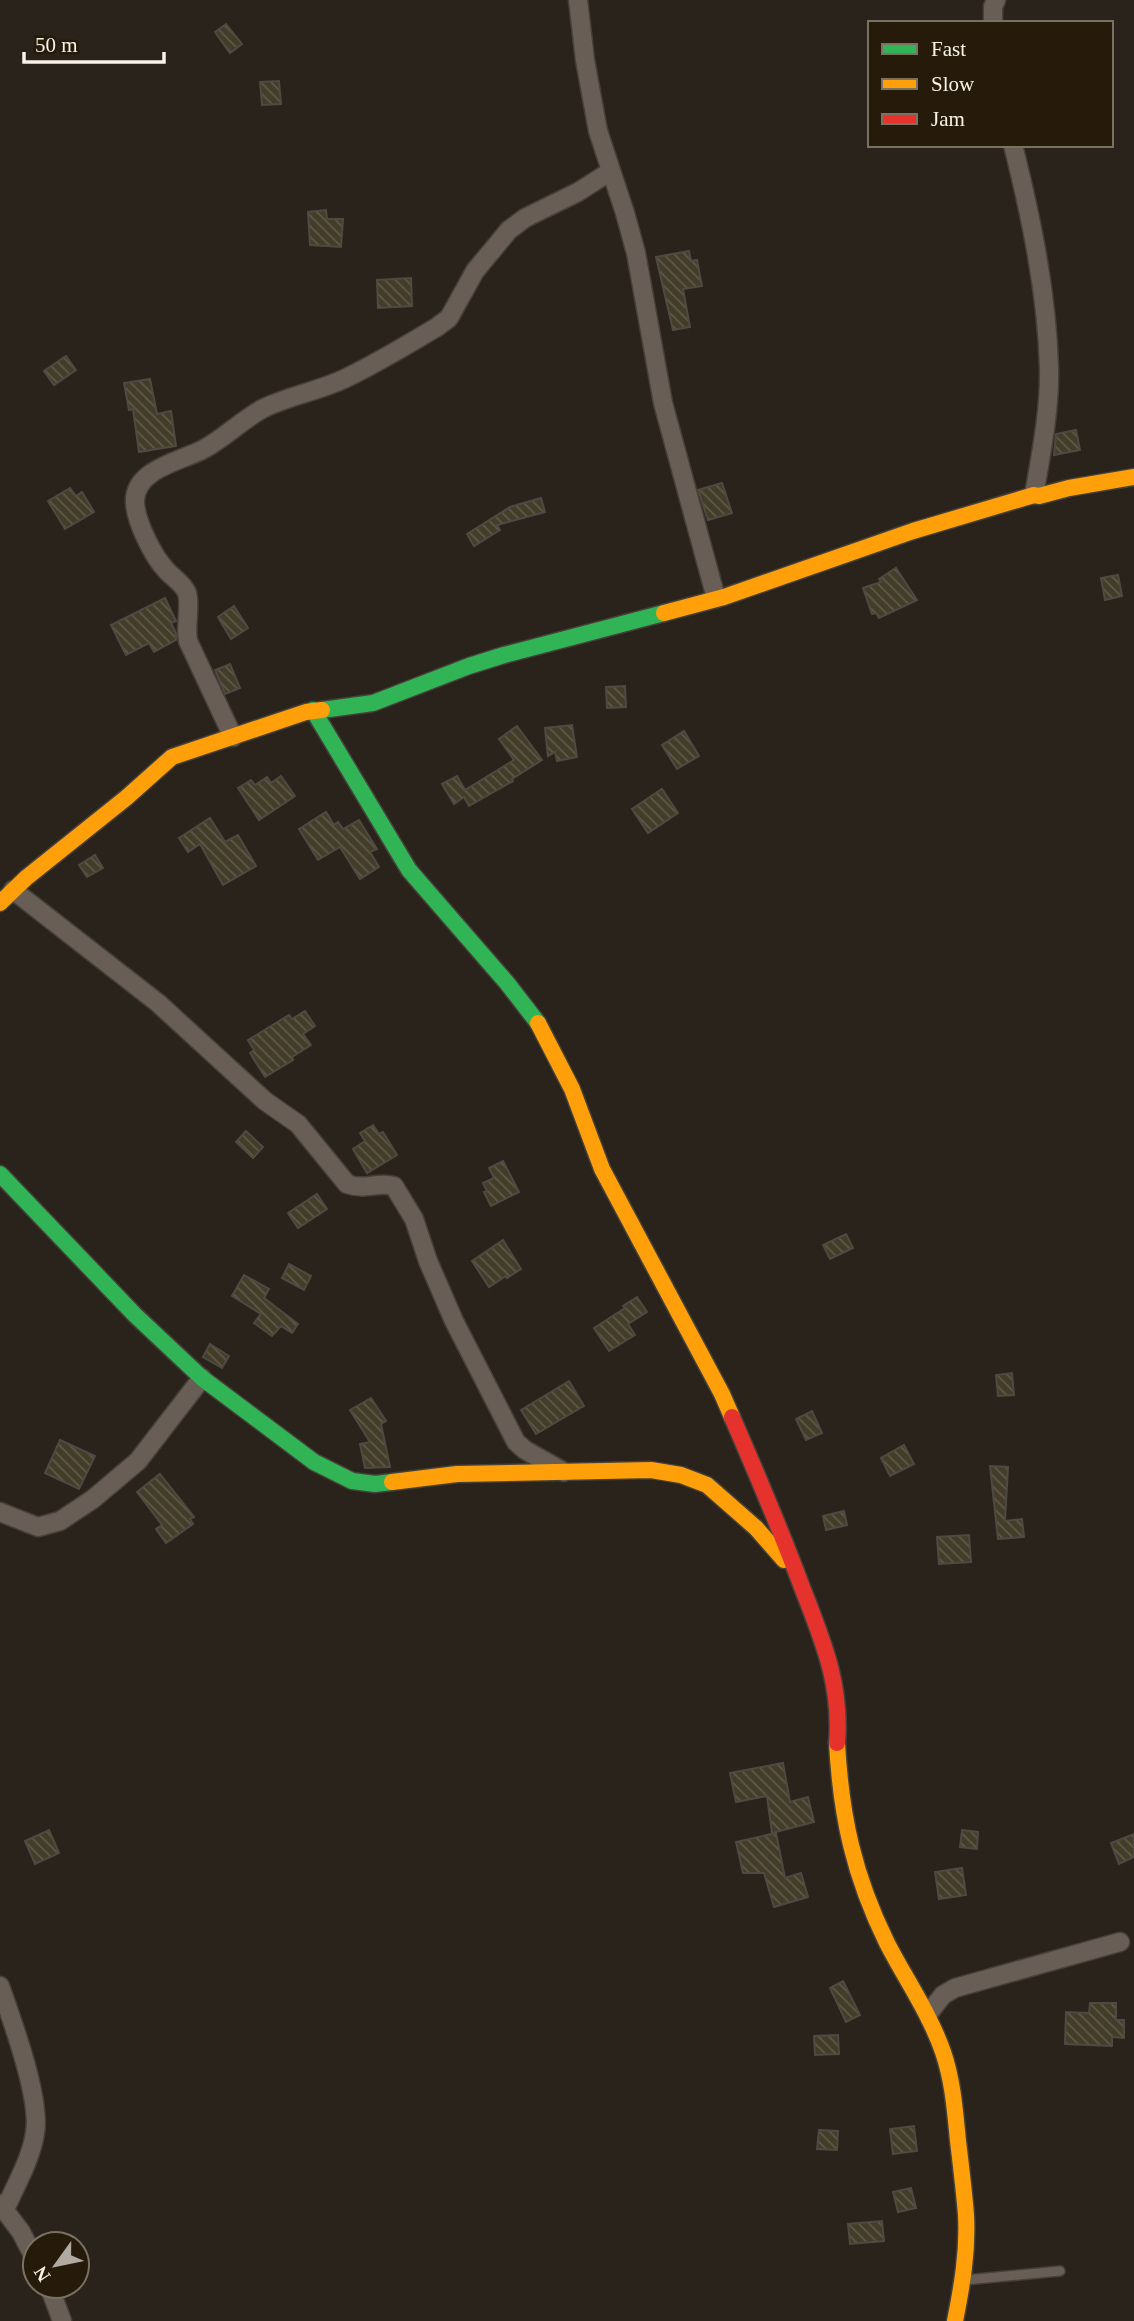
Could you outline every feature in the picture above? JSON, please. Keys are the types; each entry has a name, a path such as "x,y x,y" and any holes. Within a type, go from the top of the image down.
{"street":[{"path":"578,0 590,93 598,131 636,253 663,403 716,598"},
{"path":"993,21 996,0"},
{"path":"1014,147 1036,254 1049,370 1045,426 1034,495"},
{"path":"233,737 188,641 188,599 183,585 157,559 138,518 135,501 139,485 153,472 177,459 203,450 263,409 344,379 437,327 449,318 475,271 509,230 525,218 578,192 611,171"},
{"path":"0,903 26,878 126,798 165,761 178,754 313,710 373,703 468,666 716,598 913,531 1034,495 1134,477"},
{"path":"313,710 409,870 491,962 538,1023 572,1089 602,1169 722,1394 776,1517 826,1650 836,1688 842,1801 853,1859 870,1906 928,2014 952,2085 965,2217 963,2280 955,2321"},
{"path":"13,890 158,1003 265,1101 298,1124 347,1184 358,1188 386,1184 394,1186 414,1219 428,1261 454,1321 516,1442 525,1450 568,1473"},
{"path":"0,1174 135,1315 202,1378 314,1462 352,1481 375,1484 457,1474 651,1470 681,1475 707,1485 732,1505 773,1545 796,1574"},
{"path":"0,1512 38,1527 60,1521 93,1499 138,1461 202,1378"},
{"path":"928,2014 943,1995 955,1989 1120,1942"},
{"path":"0,1986 32,2093 36,2130 32,2147 3,2207 21,2236"},
{"path":"54,2300 62,2321"}],"lane":[{"path":"963,2280 1060,2271"}],"building":[{"path":"226,24 242,44 230,53 215,32"},
{"path":"279,81 281,104 262,105 260,82"},
{"path":"326,210 327,219 343,219 341,247 310,245 308,212"},
{"path":"689,251 691,261 697,260 702,286 683,289 690,327 673,330 656,257"},
{"path":"411,278 412,306 378,308 377,280"},
{"path":"66,356 76,370 54,385 44,371"},
{"path":"150,379 157,414 171,411 176,446 139,452 133,409 129,410 124,383"},
{"path":"1076,430 1080,450 1054,455 1056,434"},
{"path":"722,483 732,513 708,520 698,490"},
{"path":"70,488 76,496 82,492 94,512 65,529 48,501"},
{"path":"541,498 545,512 497,525 500,530 474,546 467,534 510,507"},
{"path":"896,568 917,600 879,618 876,613 872,614 863,588 881,582 879,579"},
{"path":"1118,575 1122,596 1105,600 1101,578"},
{"path":"165,598 176,621 171,623 176,640 154,652 149,643 126,655 111,625"},
{"path":"234,606 248,628 231,639 218,617"},
{"path":"230,664 240,688 225,694 215,670"},
{"path":"625,686 626,707 607,708 606,687"},
{"path":"572,725 577,757 557,761 555,752 548,756 545,728"},
{"path":"517,726 542,760 512,779 513,781 469,806 464,797 454,804 442,784 457,776 465,790 514,760 499,739"},
{"path":"684,731 699,756 677,769 662,745"},
{"path":"281,776 295,796 259,820 238,788 251,780 255,785 267,777 271,783"},
{"path":"662,789 678,813 648,833 632,809"},
{"path":"326,812 334,825 338,822 343,829 359,820 377,849 370,852 379,867 360,879 340,847 318,860 299,829"},
{"path":"210,818 225,842 238,835 256,866 223,885 200,844 188,852 179,838"},
{"path":"95,855 103,868 87,877 79,865"},
{"path":"305,1011 315,1026 303,1034 311,1045 265,1077 250,1053 254,1050 248,1040 289,1015 292,1019"},
{"path":"373,1125 379,1134 383,1132 397,1155 367,1173 353,1149 365,1141 360,1133"},
{"path":"246,1131 263,1147 253,1158 236,1142"},
{"path":"503,1161 519,1192 491,1206 483,1183 494,1178 489,1168"},
{"path":"317,1194 327,1209 298,1228 288,1213"},
{"path":"846,1234 853,1248 830,1259 823,1245"},
{"path":"503,1240 521,1269 489,1287 472,1261"},
{"path":"289,1264 311,1276 304,1290 282,1278"},
{"path":"244,1275 269,1289 264,1298 298,1324 292,1333 281,1326 272,1336 254,1323 261,1314 232,1296"},
{"path":"637,1297 647,1312 628,1324 635,1335 609,1351 594,1328"},
{"path":"210,1344 229,1356 222,1368 203,1357"},
{"path":"1012,1373 1014,1395 998,1396 996,1375"},
{"path":"569,1381 584,1406 536,1434 521,1410"},
{"path":"371,1398 386,1421 381,1424 390,1467 365,1468 360,1444 370,1442 350,1410"},
{"path":"812,1411 822,1433 806,1440 796,1419"},
{"path":"60,1440 95,1456 79,1489 45,1473"},
{"path":"904,1445 914,1464 890,1476 881,1458"},
{"path":"990,1466 1008,1467 1005,1521 1022,1519 1024,1537 998,1539"},
{"path":"160,1474 194,1517 190,1519 193,1524 166,1543 156,1529 162,1525 137,1492"},
{"path":"844,1511 847,1525 826,1530 823,1516"},
{"path":"969,1535 971,1562 939,1564 937,1537"},
{"path":"783,1763 790,1802 808,1797 814,1822 772,1833 767,1796 736,1802 730,1773"},
{"path":"49,1830 59,1853 35,1864 25,1841"},
{"path":"962,1830 978,1832 977,1849 960,1847"},
{"path":"776,1833 785,1878 801,1873 808,1897 774,1907 764,1873 743,1873 736,1842"},
{"path":"1134,1834 1134,1857 1119,1864 1111,1843"},
{"path":"962,1868 966,1895 939,1899 935,1872"},
{"path":"843,1981 860,2015 846,2022 830,1988"},
{"path":"1090,2003 1116,2003 1116,2020 1124,2020 1124,2038 1112,2037 1112,2046 1065,2044 1066,2012 1089,2013"},
{"path":"838,2035 839,2054 815,2055 814,2036"},
{"path":"914,2126 917,2151 893,2154 890,2129"},
{"path":"819,2130 838,2131 837,2150 817,2149"},
{"path":"911,2188 916,2208 898,2212 893,2192"},
{"path":"882,2221 884,2241 850,2244 848,2224"}],"traffic: fast":[{"path":"322,710 373,703 504,655 664,613"},
{"path":"313,710 409,870 538,1023"},
{"path":"0,1174 135,1315 202,1378 314,1462 352,1481 375,1484 392,1482"}],"traffic: slow":[{"path":"664,613 724,597 913,531 1034,495 1134,477"},
{"path":"0,903 26,878 126,798 172,757 306,712 322,710"},
{"path":"538,1023 572,1089 602,1169 732,1417"},
{"path":"392,1482 457,1474 651,1470 681,1475 707,1485 756,1528 784,1560"},
{"path":"837,1743 846,1821 866,1894 887,1943 931,2023 949,2074 955,2107 966,2228 964,2268 955,2321"}],"traffic: jam":[{"path":"732,1417 776,1520 822,1641 836,1700 837,1743"}]}
